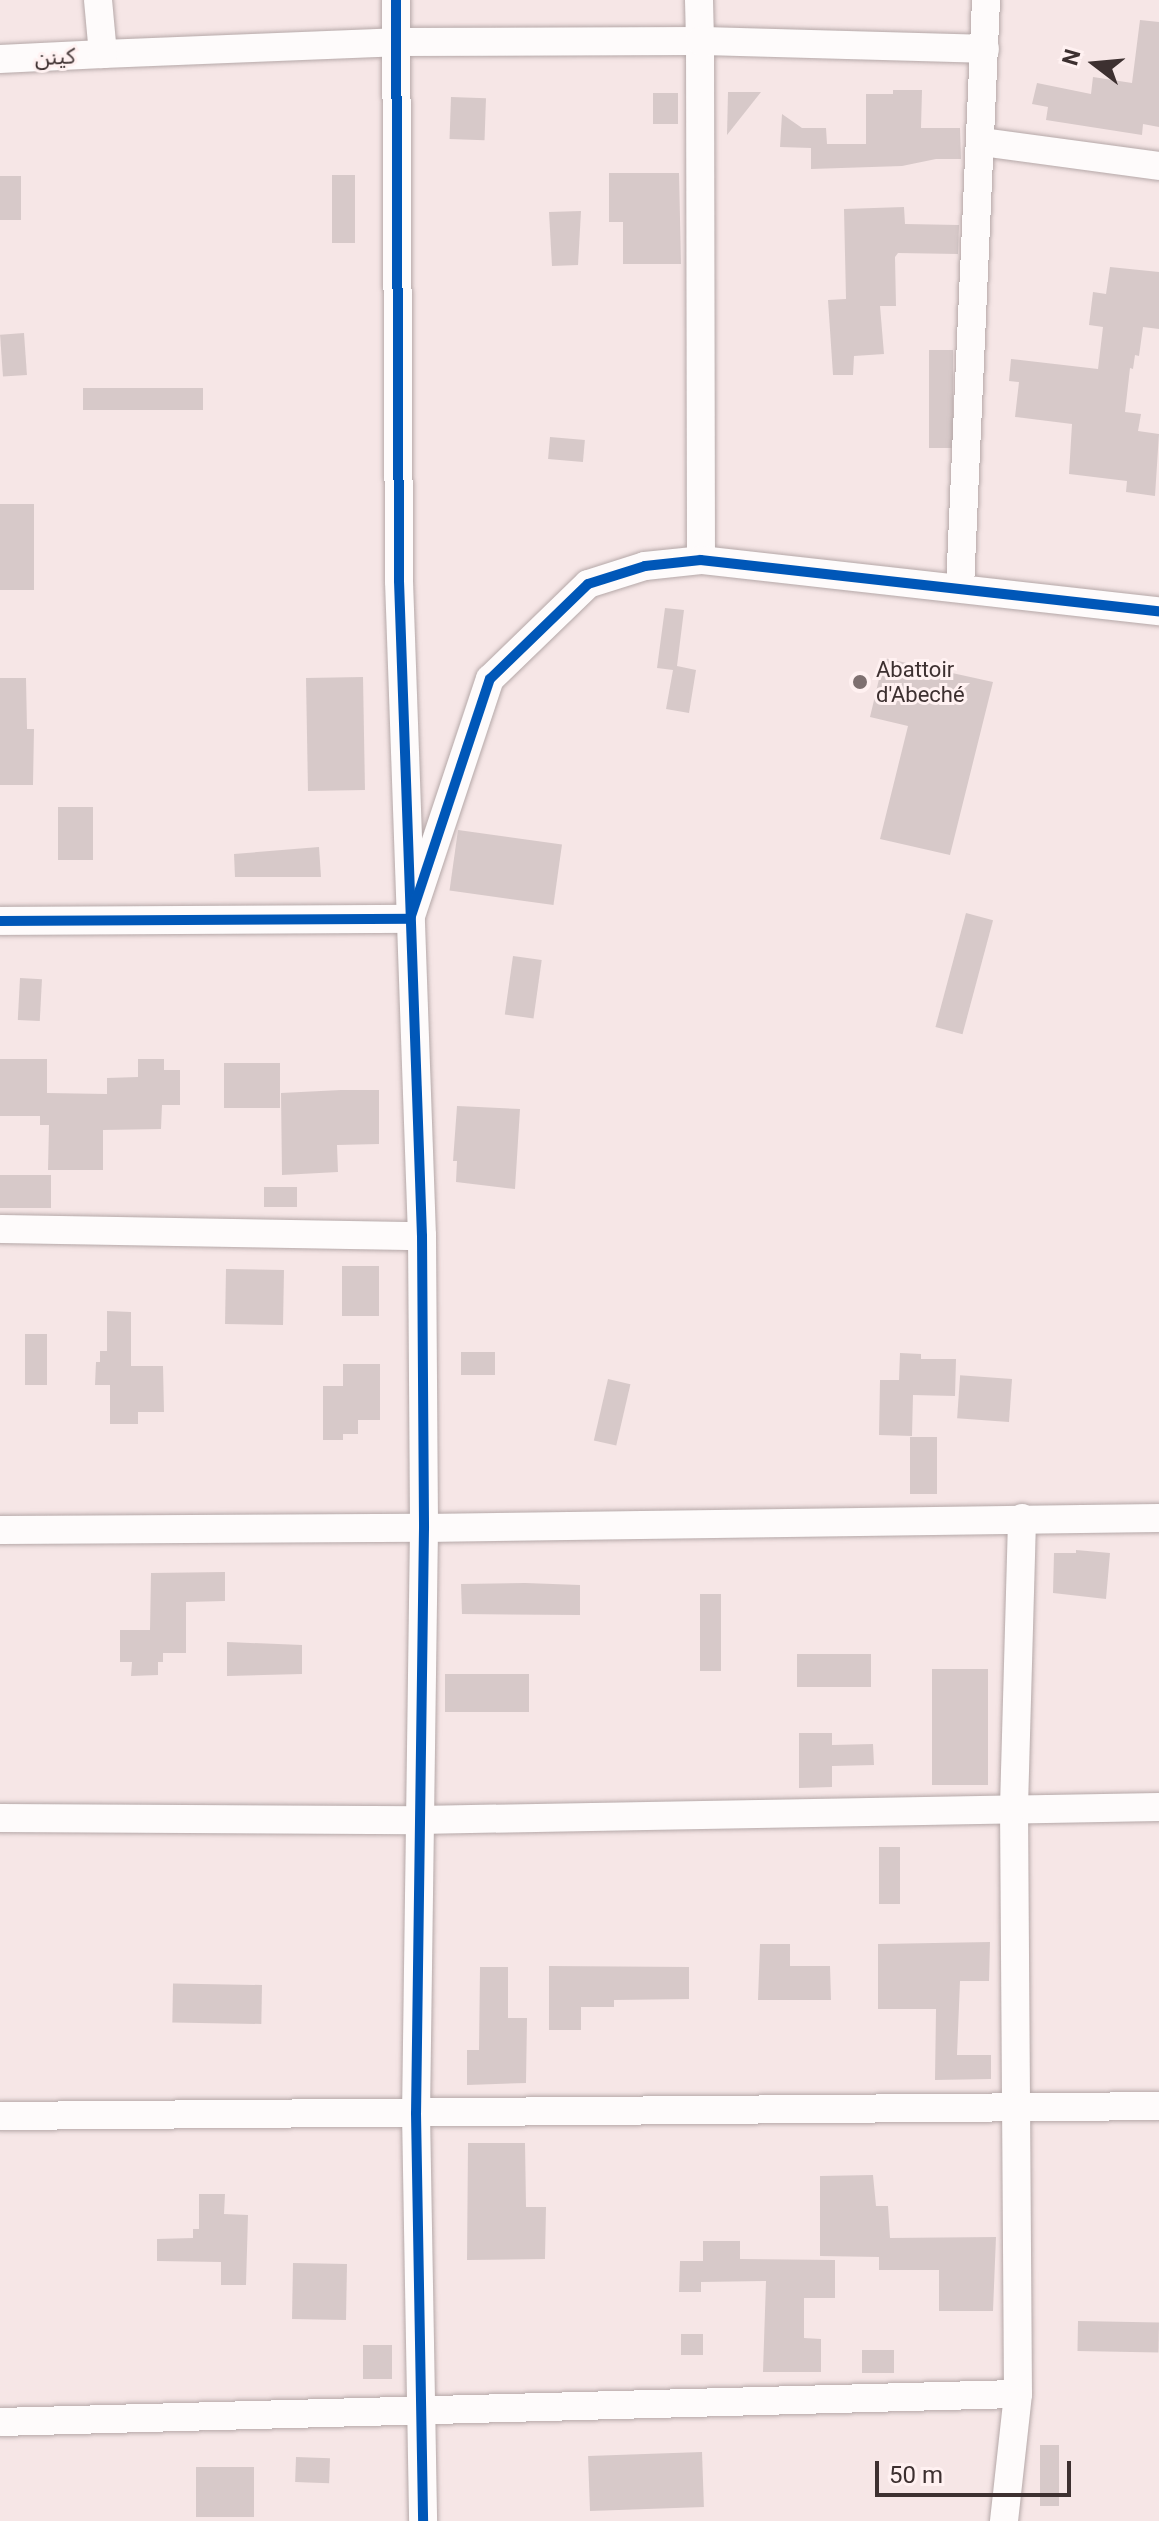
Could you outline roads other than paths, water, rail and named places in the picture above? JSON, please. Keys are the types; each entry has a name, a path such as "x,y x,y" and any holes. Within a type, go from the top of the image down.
{"street":[{"name":"كينن","path":"0,59 103,54 98,0"},
{"path":"396,0 399,581 422,1236 424,1528 416,2113 423,2521"},
{"path":"699,0 701,560"},
{"path":"960,587 986,0"},
{"path":"103,54 396,42 700,41 985,49"},
{"path":"982,142 1159,166"},
{"path":"410,919 490,679 588,584 645,566 701,560 1159,611"},
{"path":"0,921 410,919"},
{"path":"0,1229 422,1236"},
{"path":"0,1530 424,1528 1159,1516"},
{"path":"1004,2521 1018,2394 1013,2106 1014,1807 1022,1518"},
{"path":"0,1818 418,1820 1014,1807 1159,1807"},
{"path":"0,2116 1159,2106"},
{"path":"0,2422 1018,2394"}],"place":[{"name":"Abattoir d'Abeché","path":"860,682"}]}
